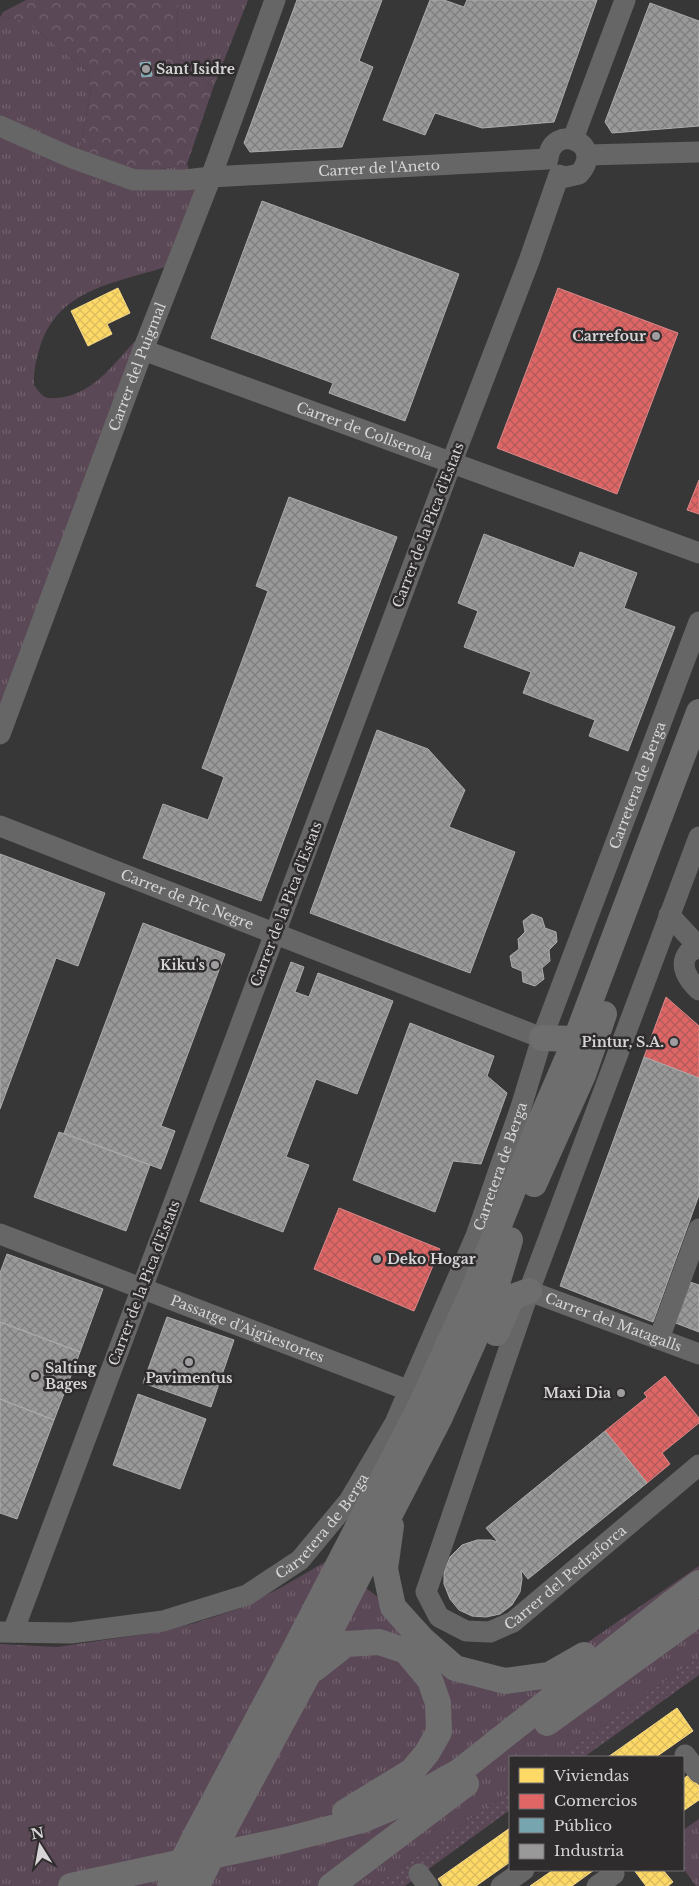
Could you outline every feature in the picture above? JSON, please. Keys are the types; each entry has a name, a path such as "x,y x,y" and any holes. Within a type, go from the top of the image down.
{"main road":[{"path":"196,1886 213,1829 287,1664 420,1407 474,1288 576,1039 699,712"},
{"path":"185,1886 213,1829 431,1414 583,1075 635,924 699,761"},
{"path":"542,1038 576,1039 587,1036 617,956 635,924"},
{"path":"542,1038 555,1056 542,1120"},
{"path":"170,1886 213,1829 308,1674 440,1417 492,1300 512,1234"},
{"path":"440,1417 477,1373 512,1297 529,1291"},
{"path":"393,1508 385,1569 393,1606 422,1639 455,1668 505,1681 549,1675 691,1597"},
{"path":"331,1886 572,1705 691,1597"},
{"path":"71,1886 271,1843 362,1820 407,1801 460,1771 691,1597"},
{"path":"271,1843 337,1816 412,1771 427,1753 438,1732 438,1703 430,1680 406,1651 379,1642 346,1644 308,1674"},
{"path":"128,1886 296,1853 338,1841 441,1802"}],"street":[{"name":"Carrer del Puigmal","path":"0,734 276,0"},
{"path":"573,139 625,0"},
{"name":"Carrer de l'Aneto","path":"0,126 70,157 134,180 185,180 210,177 554,167"},
{"path":"564,139 573,139 582,145 587,155 587,162 579,174 566,177 554,167 550,150 556,142 564,139"},
{"path":"587,155 699,152"},
{"name":"Carrer de la Pica d'Estats","path":"7,1632 142,1289 529,261 554,167"},
{"name":"Carrer de Collserola","path":"143,350 699,553"},
{"name":"Carretera de Berga","path":"7,1632 71,1632 163,1621 246,1594 300,1560 350,1501 395,1423 476,1236 521,1107 542,1038 699,622"},
{"name":"Carrer de Pic Negre","path":"0,826 542,1038"},
{"path":"529,1291 699,837"},
{"path":"669,915 699,947 691,950 683,962 685,971 699,990"},
{"path":"651,963 685,971"},
{"path":"658,1339 699,1230"},
{"name":"Passatge d'Aigüestortes","path":"0,1234 410,1391"},
{"name":"Carrer del Matagalls","path":"529,1291 699,1354"},
{"name":"Carrer del Pedraforca","path":"529,1291 426,1592 439,1617 466,1631 490,1632 513,1622 699,1464"},
{"path":"689,1753 699,1773"},
{"path":"501,1886 523,1871"}],"green space":[{"path":"26,0 178,0 177,57 179,64 191,71 198,70 213,88 187,164 159,169 135,168 84,155 80,149 91,91 89,76 86,70 26,21 0,17 3,12"},
{"path":"178,0 248,0 213,88 198,70 191,71 179,64 177,58"},
{"path":"0,17 26,21 86,70 89,76 91,91 80,149 108,160 144,169 157,169 187,164 198,196 171,265 112,283 76,299 61,311 49,327 40,347 35,366 34,385 47,398 55,398 75,394 94,383 103,376 134,342 138,342 0,716"},
{"path":"325,1562 352,1578 382,1600 402,1636 524,1691 572,1653 699,1566 699,1657 559,1756 509,1756 509,1792 375,1886 0,1886 0,1644 57,1647 151,1633 195,1623 241,1608"},
{"path":"699,1657 699,1675 585,1756 559,1756"},
{"path":"509,1792 509,1811 405,1886 375,1886"},
{"path":"699,1819 699,1886 696,1886 684,1869 684,1829"}],"building: Viviendas":[{"path":"118,288 130,313 107,324 112,334 88,346 71,311"},
{"path":"677,1708 693,1731 657,1756 609,1756"},
{"path":"690,1774 699,1786 699,1800 684,1810 684,1778"},
{"path":"509,1829 509,1863 476,1886 443,1886 438,1879"},
{"path":"552,1871 593,1871 572,1886 530,1886"},
{"path":"635,1871 664,1871 673,1882 668,1886 646,1886"}],"building: Comercios":[{"path":"558,288 678,333 617,494 497,448"},
{"path":"699,480 699,514 687,510"},
{"name":"Pintur, S.A.","path":"666,997 699,1026 699,1078 644,1057"},
{"name":"Deko Hogar","path":"339,1208 440,1249 414,1311 314,1269"},
{"path":"665,1376 699,1418 699,1423 662,1453 670,1464 647,1483 605,1431 647,1397 644,1393"}],"building: Público":[{"name":"Sant Isidre","path":"150,62 152,76 142,77 140,63"}],"building: Industria":[{"path":"297,0 382,0 359,61 373,67 342,147 250,152 244,143"},
{"path":"430,0 444,0 464,7 467,0 597,0 554,122 482,128 435,113 425,135 383,120"},
{"path":"650,3 699,21 699,126 612,133 605,122"},
{"path":"262,201 459,274 405,421 329,393 333,383 211,338"},
{"path":"289,497 397,537 261,901 143,858 163,804 208,820 224,777 202,768 268,591 256,586"},
{"path":"484,534 574,568 580,552 637,573 624,608 675,627 628,751 589,736 595,720 523,693 531,672 464,647 478,611 458,603"},
{"path":"377,730 428,749 465,790 449,827 515,852 470,973 310,913"},
{"path":"0,854 105,893 78,966 56,958 0,1109"},
{"path":"532,914 542,918 545,928 556,932 557,942 549,950 550,961 542,968 544,979 535,986 523,982 522,971 512,967 510,956 519,949 518,939 525,932 523,921"},
{"path":"143,923 225,954 161,1126 175,1131 161,1169 64,1133"},
{"path":"291,962 304,967 295,992 309,997 318,973 393,1001 357,1094 316,1079 286,1157 309,1165 283,1232 200,1201"},
{"path":"410,1023 494,1056 487,1076 507,1093 481,1164 453,1161 435,1212 353,1180"},
{"path":"644,1057 699,1078 699,1195 653,1322 560,1286"},
{"path":"59,1132 150,1165 126,1231 34,1197"},
{"path":"7,1254 103,1289 80,1352 0,1322 0,1273"},
{"path":"687,1281 699,1285 699,1332 673,1322"},
{"name":"Pavimentus","path":"167,1317 234,1340 211,1407 143,1383"},
{"name":"Salting Bages","path":"0,1322 80,1352 54,1420 0,1399"},
{"path":"138,1394 206,1419 180,1489 113,1465"},
{"path":"0,1399 54,1420 17,1519 0,1513"},
{"path":"605,1431 647,1483 528,1579 521,1570 520,1592 512,1605 500,1614 486,1617 472,1616 459,1610 450,1599 444,1584 444,1571 450,1557 462,1545 477,1540 498,1542 486,1528"}],"place":[{"name":"Sant Isidre","path":"146,69"},
{"name":"Carrefour","path":"656,336"},
{"name":"Kiku's","path":"215,965"},
{"name":"Pintur, S.A.","path":"674,1042"},
{"name":"Deko Hogar","path":"377,1259"},
{"name":"Pavimentus","path":"189,1362"},
{"name":"Salting Bages","path":"35,1376"},
{"name":"Maxi Dia","path":"621,1393"}]}
